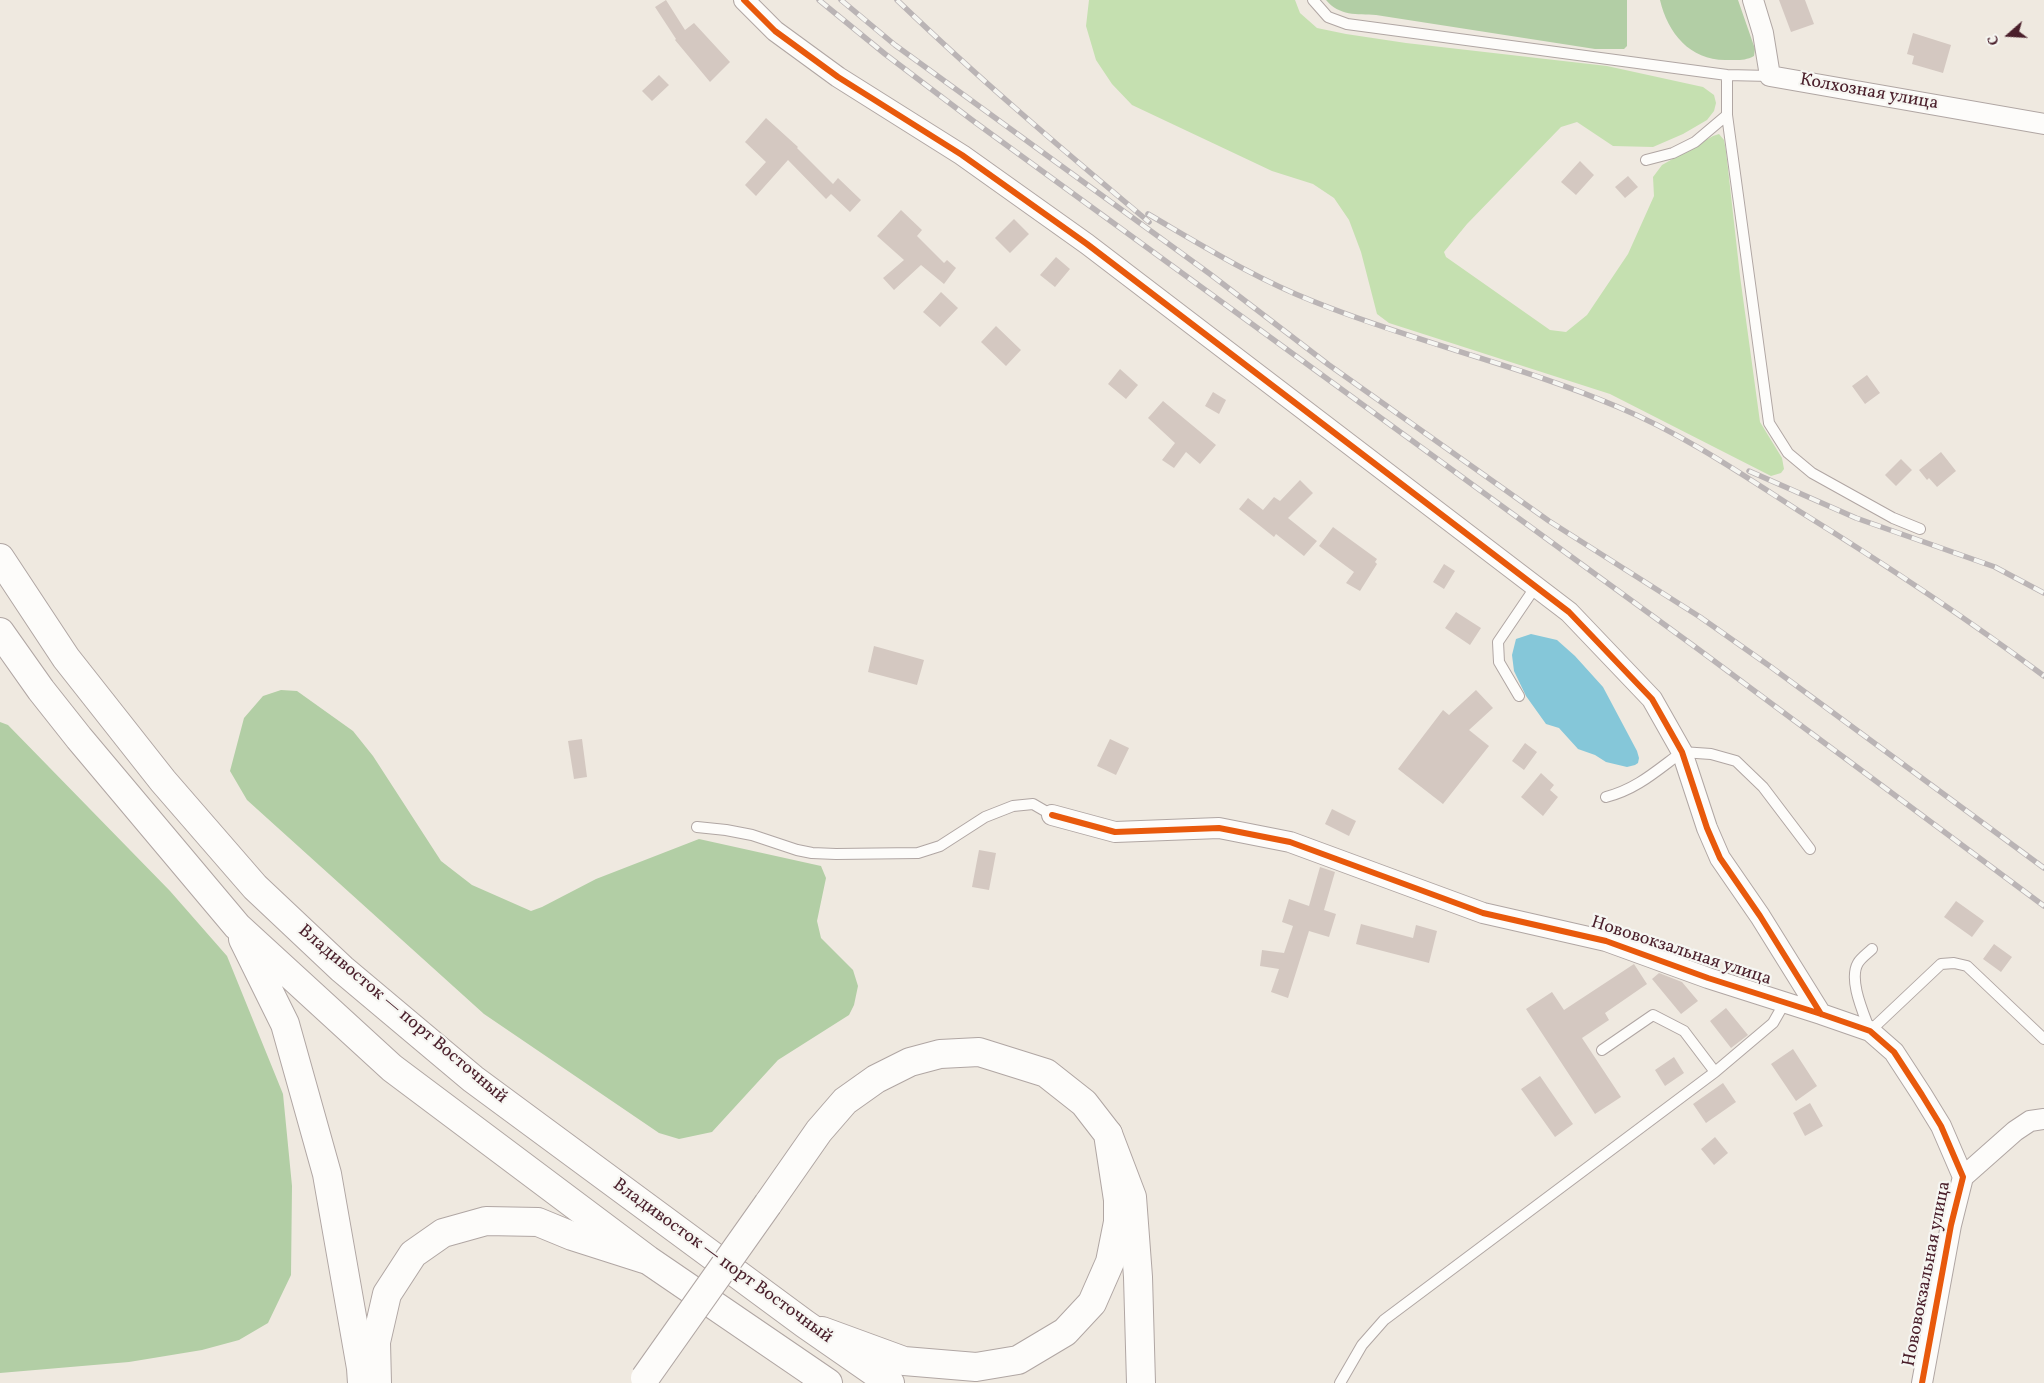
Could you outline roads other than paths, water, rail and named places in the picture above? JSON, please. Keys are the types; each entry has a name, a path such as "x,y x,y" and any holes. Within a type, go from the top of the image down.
{"main road":[{"name":"Владивосток — порт Восточный","path":"0,558 66,658 163,781 255,887 342,969 473,1079 805,1324 890,1383"},
{"name":"Владивосток — порт Восточный","path":"0,632 41,690 79,738 237,926 392,1068 648,1260 828,1383"},
{"path":"237,926 285,1024 327,1174 362,1383"},
{"path":"644,1380 819,1131 845,1101 876,1079 910,1062 940,1054 979,1052 1046,1073 1084,1103 1108,1134 1132,1197 1138,1277 1141,1383"},
{"path":"805,1324 904,1361 976,1367 1018,1360 1065,1332 1092,1303 1110,1262 1118,1222 1118,1200 1108,1134"},
{"path":"377,1383 376,1342 387,1294 412,1254 443,1233 486,1222 538,1222 572,1236 648,1260"}],"street":[{"path":"744,0 774,31 838,77 962,155 1087,244 1569,612 1652,700 1682,752 1707,828 1720,858 1760,916 1821,1014"},
{"path":"1753,0 1763,33 1770,76"},
{"name":"Колхозная улица","path":"1770,76 2044,124"},
{"name":"Нововокзальная улица","path":"1052,815 1115,832 1218,828 1290,842 1483,912 1606,941 1708,978 1870,1031 1894,1052 1922,1095 1941,1126 1963,1177"},
{"name":"Нововокзальная улица","path":"1922,1383 1951,1225 1963,1177 2030,1120 2044,1119"}],"lane":[{"path":"1313,0 1328,17 1347,24 1727,75 1770,76"},
{"path":"1727,75 1727,115 1770,423 1788,453 1812,473 1892,518 1920,529"},
{"path":"1646,160 1673,153 1695,142 1727,115"},
{"path":"1518,696 1499,662 1498,642 1536,586"},
{"path":"1606,797 1624,792 1642,782 1682,752 1711,754 1736,761 1762,787 1810,849"},
{"path":"697,827 752,835 812,853 918,853 940,846 985,817 1013,806 1033,804 1052,815"},
{"path":"1872,949 1858,963 1854,977 1870,1031 1941,964 1954,963 1967,966 2044,1040"},
{"path":"1340,1383 1362,1346 1384,1320 1715,1072 1773,1023 1785,1002"},
{"path":"1602,1050 1652,1015 1684,1031 1715,1072"}],"water":[{"path":"1531,634 1557,640 1575,656 1603,687 1637,751 1638,763 1627,767 1606,762 1595,755 1578,749 1559,728 1546,724 1526,696 1514,671 1512,655 1516,639"}],"railway":[{"path":"819,0 885,54 972,120 1698,649 2044,906"},
{"path":"841,0 895,45 1210,274 1329,365 1549,521 1700,617 2044,868"},
{"path":"897,0 990,86 1149,222"},
{"path":"1148,214 1230,261 1293,293 1390,329 1543,378 1618,407 1665,429 1733,469 1893,571 2044,676"},
{"path":"1749,471 1856,518 1995,567 2044,593"}]}
